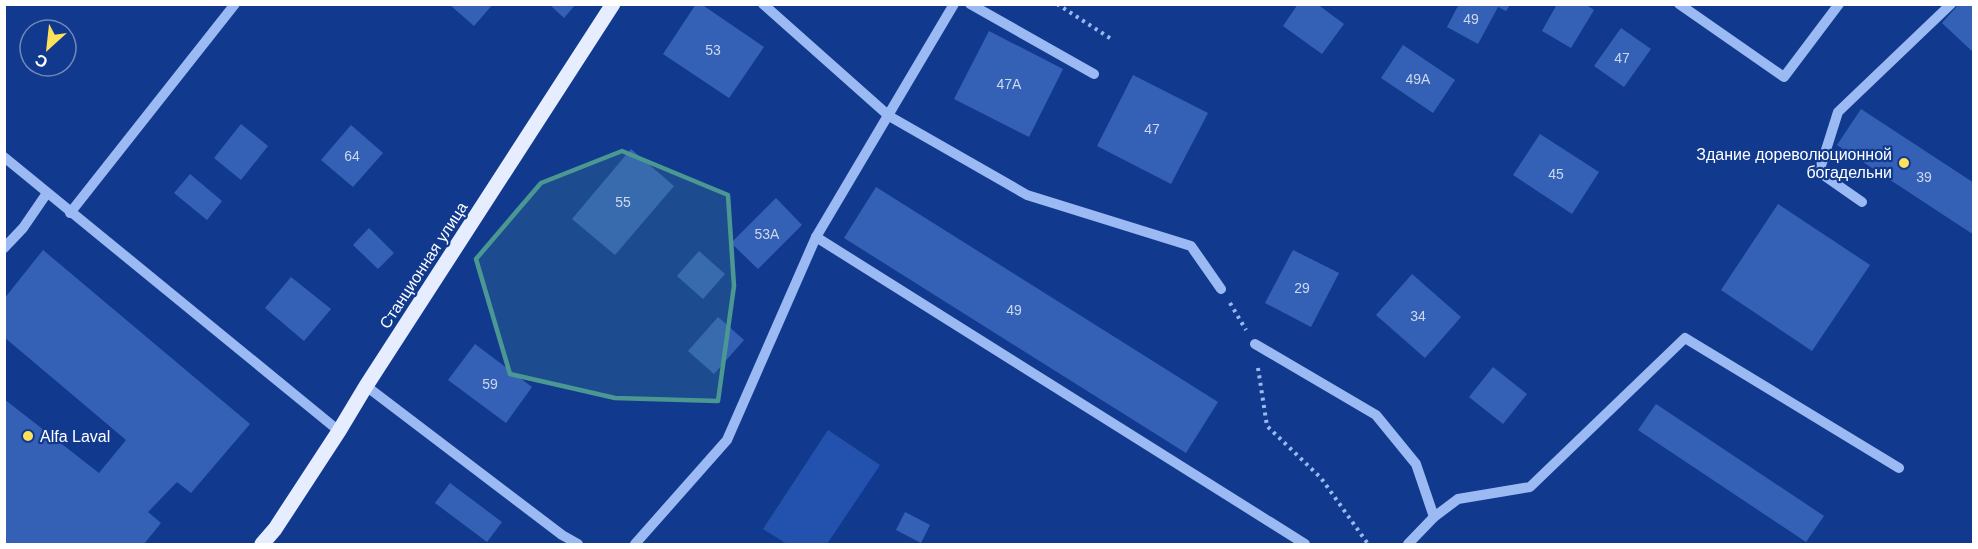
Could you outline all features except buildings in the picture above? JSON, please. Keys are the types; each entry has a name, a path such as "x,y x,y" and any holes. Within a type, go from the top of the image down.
{"main road":[{"name":"Станционная улица","path":"262,544 275,529 339,431 613,4"}],"street":[{"path":"70,213 235,4"},
{"path":"763,4 889,116 1027,195 1191,246 1221,289"},
{"path":"635,544 727,440 816,237 954,4"},
{"path":"970,4 1094,74"},
{"path":"1678,4 1784,78 1839,4"},
{"path":"1862,202 1819,172 1838,112 1951,4"},
{"path":"4,157 339,431"},
{"path":"4,248 23,228 47,192"},
{"path":"816,237 1305,544"},
{"path":"1408,544 1434,517 1458,499 1530,487 1685,338 1899,468"},
{"path":"1255,344 1376,415 1416,464 1434,517"},
{"path":"366,386 562,535 578,544"}],"path":[{"path":"1058,4 1113,40"},
{"path":"1221,289 1255,344 1267,426 1321,478 1368,544"}],"highlighted area":[{"path":"622,151 728,195 734,286 718,401 615,398 510,374 476,259 541,183"}],"shaded area":[{"path":"828,430 880,465 827,544 787,544 763,529"}],"place":[{"name":"Здание дореволюционной богадельни","path":"1904,163"},
{"name":"Alfa Laval","path":"28,436"}]}
